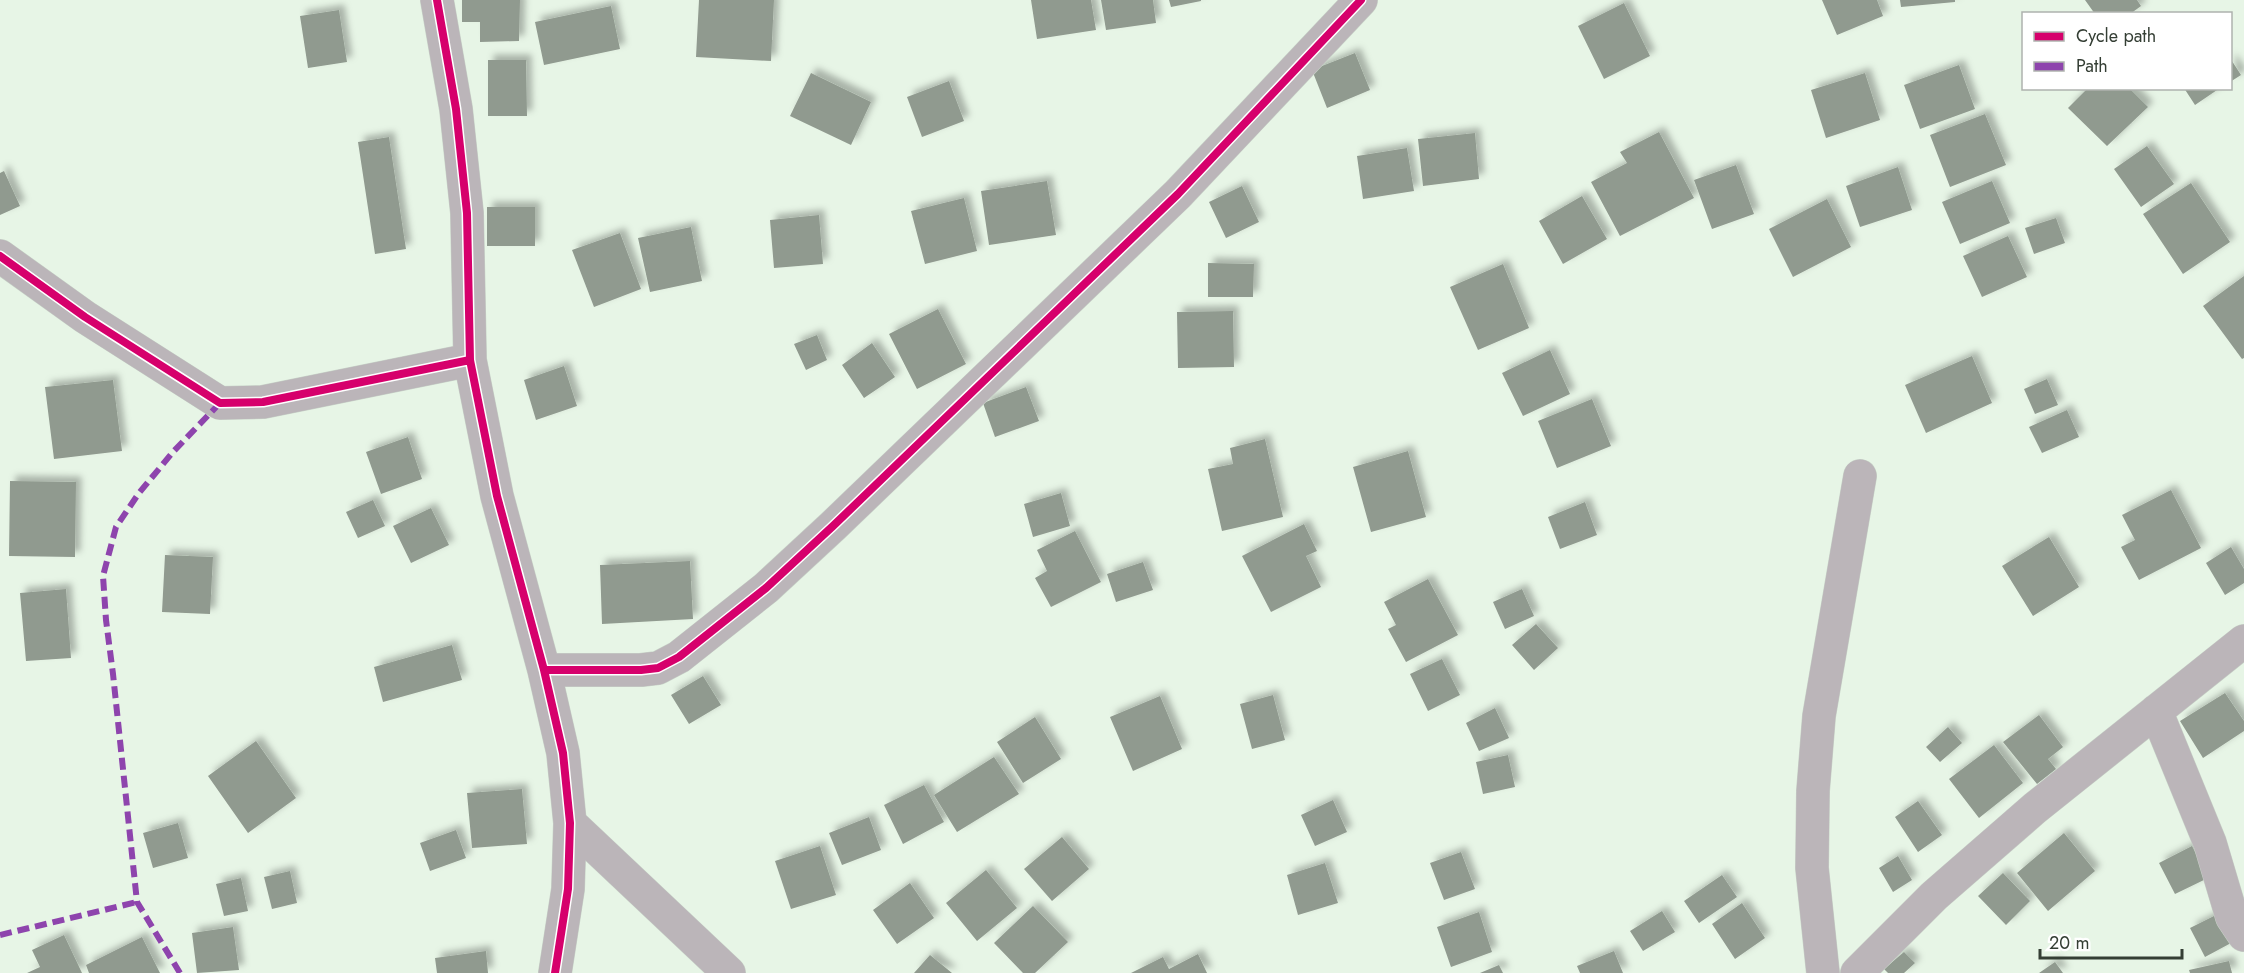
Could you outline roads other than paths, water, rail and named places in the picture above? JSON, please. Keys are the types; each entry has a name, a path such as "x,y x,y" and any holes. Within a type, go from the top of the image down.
{"street":[{"path":"437,0 456,109 467,213 470,360 497,496 543,670 562,753 570,823 568,889 555,973"},
{"path":"543,670 658,668 679,657 766,588 1178,194 1361,0"},
{"path":"0,256 85,317 220,403 263,402 470,360"},
{"path":"1823,973 1812,868 1813,790 1819,716 1860,476"},
{"path":"1857,973 1934,896 2035,808 2244,641"},
{"path":"2156,711 2210,843 2232,917 2244,935"},
{"path":"570,823 729,973"}]}
